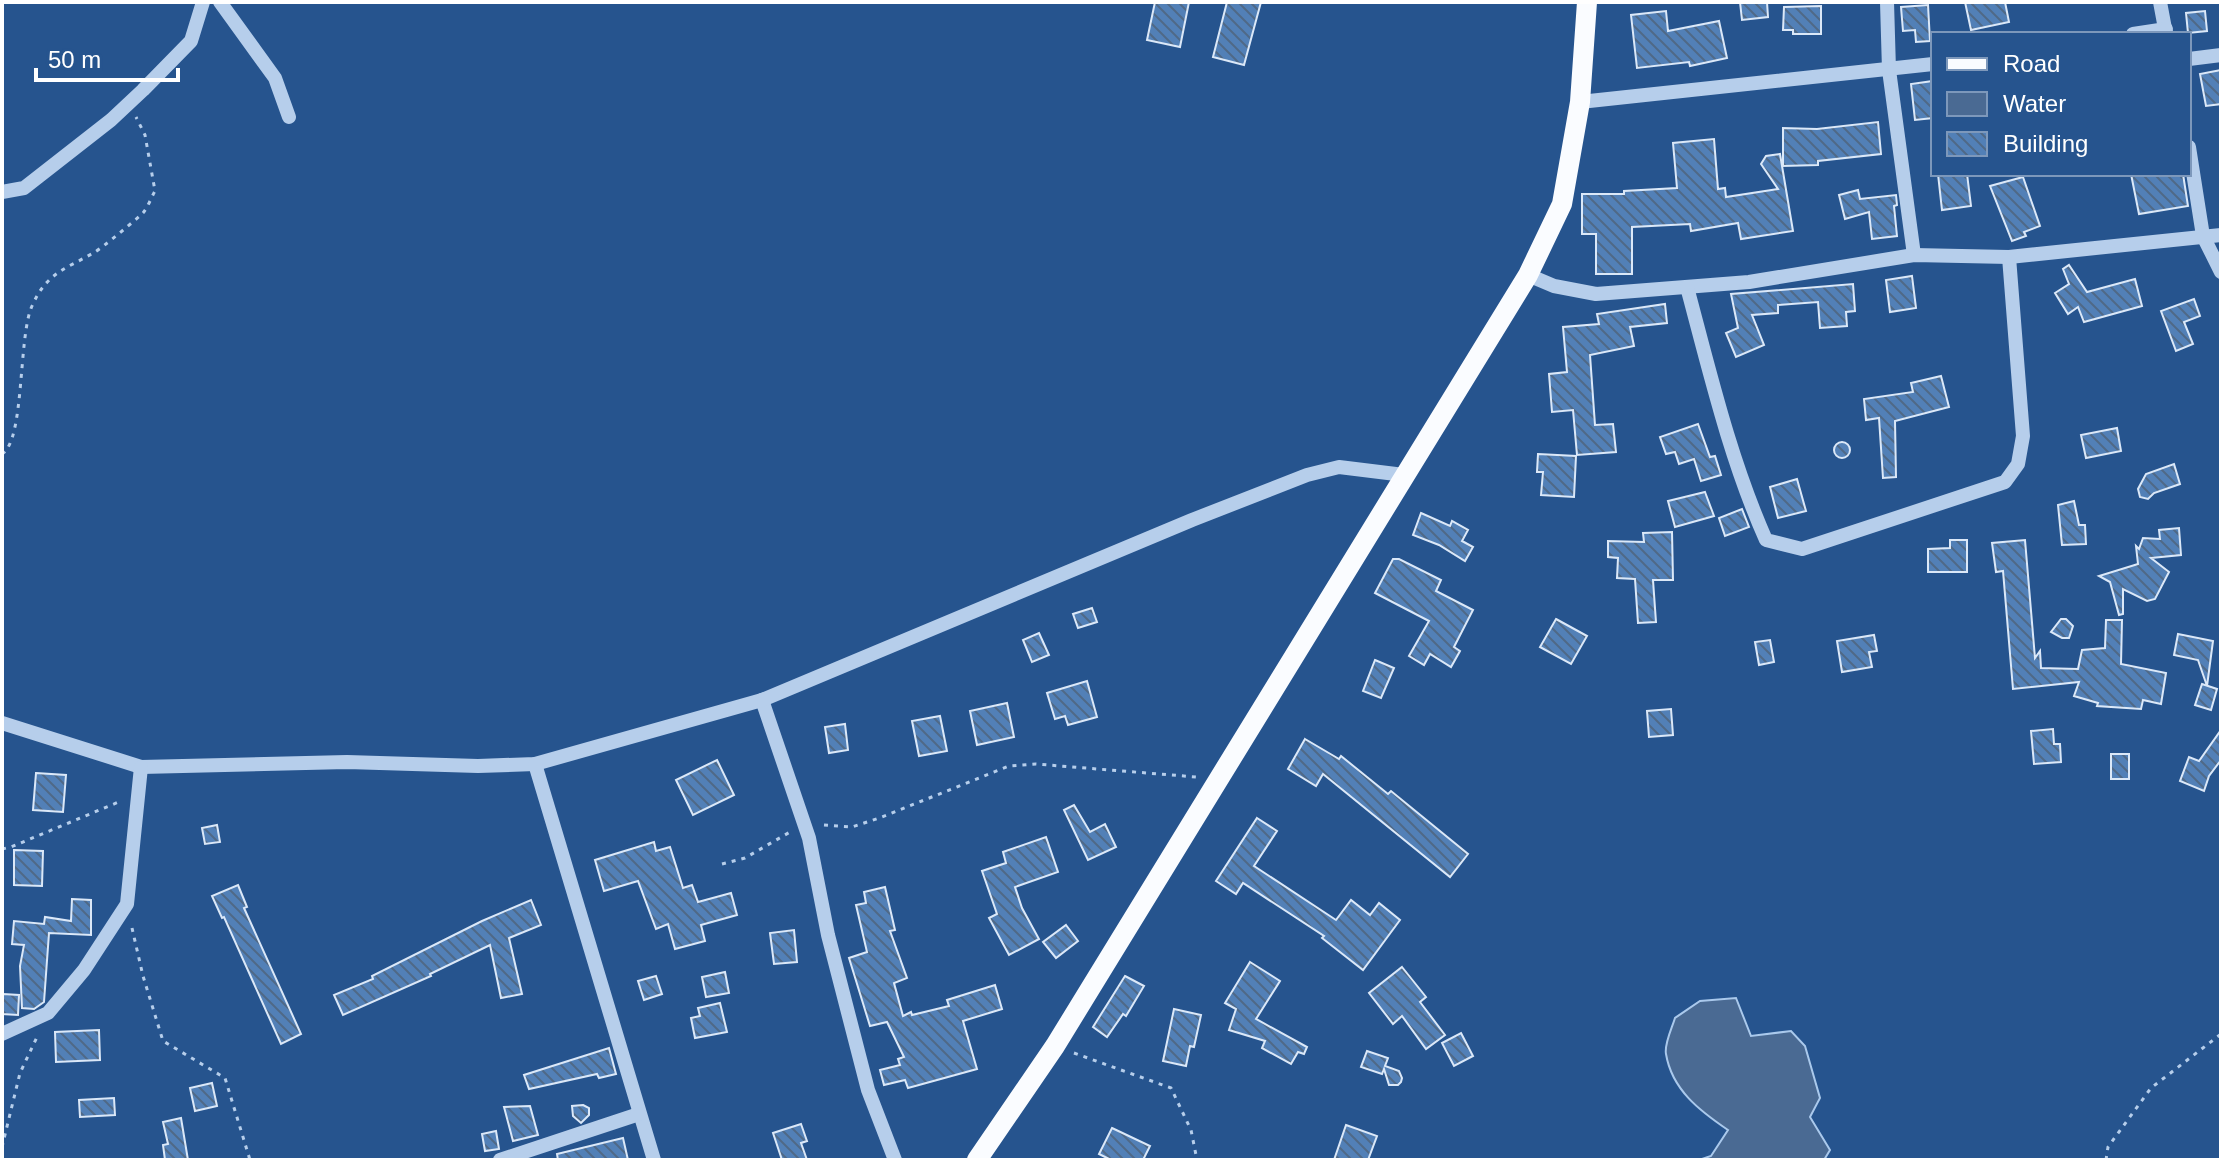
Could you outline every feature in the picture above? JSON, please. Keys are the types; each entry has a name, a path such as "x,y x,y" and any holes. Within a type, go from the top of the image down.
{"main road":[{"path":"977,1160 1055,1046 1528,275 1562,204 1580,102 1587,2"}],"street":[{"path":"2,192 24,188 129,102 191,41 203,2"},
{"path":"220,2 275,78 289,117"},
{"path":"1887,2 1889,70 1914,255"},
{"path":"2160,2 2166,32"},
{"path":"2191,59 2221,55"},
{"path":"1580,102 1931,64"},
{"path":"2191,160 2203,236 2221,272"},
{"path":"1528,275 1554,286 1596,294 1749,282 1914,255 2009,257 2221,235"},
{"path":"1687,287 1725,431 1766,540 1802,549 2005,482 2018,464 2023,436 2009,257"},
{"path":"2,723 141,767 347,762 478,766 535,764 762,700 1178,525 1307,475 1339,467 1404,475"},
{"path":"762,700 804,824 828,935 868,1090 895,1160"},
{"path":"535,764 654,1160"},
{"path":"2,1034 48,1013 84,970 127,904 141,767"},
{"path":"500,1160 639,1114"}],"path":[{"path":"2,454 7,451 16,430 30,309 43,286 68,264 98,251 142,213 155,191 145,135 129,102"},
{"path":"722,864 745,858 804,824 852,827 1009,766 1036,764 1220,778"},
{"path":"2,849 139,793"},
{"path":"127,904 143,976 163,1041 225,1078 250,1160"},
{"path":"2,1147 20,1073 48,1013"},
{"path":"2106,1160 2108,1147 2151,1088 2221,1034"},
{"path":"1055,1046 1171,1088 1191,1130 1197,1160"}],"water":[{"path":"1736,998 1751,1036 1791,1031 1805,1046 1820,1098 1810,1117 1830,1150 1824,1160 1699,1160 1711,1156 1728,1130 1707,1115 1681,1089 1669,1067 1667,1041 1675,1018 1700,1001"}],"building":[{"path":"1155,2 1189,2 1180,47 1147,40"},
{"path":"1227,2 1261,2 1244,65 1213,57"},
{"path":"1740,2 1767,2 1768,17 1742,20"},
{"path":"1965,2 2005,2 2009,22 1971,30"},
{"path":"1928,5 1930,41 1916,42 1915,30 1903,31 1901,7"},
{"path":"1821,6 1821,34 1793,34 1793,30 1783,30 1784,7"},
{"path":"1666,11 1668,31 1719,21 1727,58 1690,66 1689,62 1637,68 1631,15"},
{"path":"2205,11 2207,31 2188,32 2186,13"},
{"path":"2221,70 2221,104 2206,106 2200,74"},
{"path":"1931,81 1931,118 1915,120 1911,84"},
{"path":"1878,122 1881,154 1818,161 1818,165 1783,166 1783,128 1817,129"},
{"path":"1714,139 1718,189 1725,188 1726,197 1778,189 1761,164 1766,156 1780,154 1793,231 1741,239 1738,223 1691,231 1690,224 1632,227 1632,274 1596,274 1596,234 1582,234 1582,194 1624,194 1624,191 1677,188 1673,143"},
{"path":"1938,176 1967,176 1971,206 1942,210"},
{"path":"2131,176 2183,176 2188,206 2139,214"},
{"path":"2023,177 2040,226 2012,241 1990,186"},
{"path":"1858,190 1860,199 1896,195 1897,236 1872,239 1869,212 1845,219 1839,195"},
{"path":"2069,265 2087,292 2135,279 2142,306 2084,322 2078,307 2068,314 2055,293 2069,284 2063,269"},
{"path":"1912,276 1916,308 1890,312 1886,280"},
{"path":"1853,284 1855,311 1846,312 1847,326 1820,328 1818,302 1778,305 1778,313 1752,315 1764,345 1736,357 1726,333 1738,328 1731,294"},
{"path":"2194,299 2200,316 2184,322 2193,344 2176,351 2161,311"},
{"path":"1665,304 1667,323 1630,327 1634,346 1590,355 1595,425 1613,424 1616,452 1577,455 1573,410 1552,412 1549,374 1567,372 1563,327 1599,324 1597,314"},
{"path":"1941,376 1949,407 1895,421 1896,477 1883,478 1879,418 1866,420 1864,399 1913,392 1911,383"},
{"path":"1698,424 1710,457 1715,456 1721,475 1701,481 1694,459 1679,464 1675,452 1666,454 1660,437"},
{"path":"2117,428 2121,451 2086,458 2081,435"},
{"path":"1842,442 1850,450 1842,458 1834,450"},
{"path":"1538,454 1576,456 1574,497 1541,495 1543,472 1537,472"},
{"path":"2174,464 2180,484 2154,493 2148,499 2140,497 2138,489 2146,474"},
{"path":"1797,479 1806,511 1778,518 1770,487"},
{"path":"1705,492 1714,516 1675,527 1668,501"},
{"path":"2074,501 2079,525 2085,525 2086,544 2062,545 2058,505"},
{"path":"1742,509 1749,527 1725,536 1719,518"},
{"path":"1421,513 1450,526 1452,521 1468,530 1462,541 1473,547 1465,561 1439,545 1413,535"},
{"path":"2179,528 2181,555 2151,558 2169,572 2155,599 2147,601 2123,589 2123,614 2119,615 2110,582 2099,576 2138,564 2136,546 2139,549 2143,538 2160,539 2159,530"},
{"path":"1672,532 1673,580 1653,580 1656,622 1638,623 1635,579 1617,578 1618,558 1608,557 1608,541 1644,542 1643,533"},
{"path":"1950,540 1967,540 1967,572 1928,572 1928,549 1950,548"},
{"path":"2025,540 2035,658 2040,651 2041,668 2078,669 2082,650 2105,648 2106,620 2122,620 2121,664 2166,673 2161,704 2143,700 2141,709 2097,706 2098,703 2074,696 2079,682 2013,689 2003,571 1996,572 1992,543"},
{"path":"1393,559 1399,559 1441,580 1436,591 1473,610 1454,647 1460,651 1451,667 1430,654 1424,665 1409,656 1429,621 1375,593"},
{"path":"1092,608 1097,622 1078,628 1073,614"},
{"path":"1556,619 1587,636 1571,664 1540,647"},
{"path":"2061,619 2066,619 2073,626 2069,638 2051,632"},
{"path":"1039,633 1049,655 1032,662 1023,640"},
{"path":"2178,634 2213,641 2207,686 2198,660 2174,655"},
{"path":"1874,635 1877,651 1869,652 1872,667 1842,672 1837,641"},
{"path":"1770,640 1774,662 1759,665 1755,642"},
{"path":"1375,660 1394,668 1381,698 1363,691"},
{"path":"1087,681 1097,717 1068,725 1065,716 1055,719 1047,693"},
{"path":"2202,684 2217,689 2211,710 2195,705"},
{"path":"1007,703 1014,737 977,745 970,711"},
{"path":"1671,709 1673,735 1649,737 1647,711"},
{"path":"940,716 947,751 919,756 912,721"},
{"path":"845,724 848,750 829,753 825,727"},
{"path":"2053,729 2054,744 2060,744 2061,762 2034,764 2031,731"},
{"path":"2221,730 2221,760 2209,776 2204,791 2180,781 2189,757 2199,761"},
{"path":"1305,739 1339,759 1341,756 1388,794 1391,791 1468,854 1450,877 1323,774 1316,786 1288,769"},
{"path":"2111,754 2129,754 2129,779 2111,779"},
{"path":"717,760 734,795 693,815 676,780"},
{"path":"36,773 66,775 63,812 33,810"},
{"path":"1074,805 1090,832 1105,824 1116,847 1088,860 1064,810"},
{"path":"1257,818 1277,831 1254,866 1336,920 1351,900 1370,915 1379,903 1400,920 1363,970 1322,938 1324,936 1243,883 1236,894 1216,881"},
{"path":"217,825 220,842 205,844 202,828"},
{"path":"1046,837 1058,872 1015,887 1022,908 1039,939 1009,955 989,918 997,914 982,871 1006,863 1003,852"},
{"path":"654,842 656,851 670,847 683,888 692,885 698,902 731,893 737,915 701,925 705,941 675,949 668,924 656,929 638,881 604,891 595,860"},
{"path":"14,850 43,851 42,886 14,885"},
{"path":"238,885 247,907 244,908 301,1034 281,1044 212,896"},
{"path":"885,887 895,930 890,931 907,978 894,983 903,1016 949,1006 947,1000 995,985 1002,1009 963,1021 977,1069 908,1088 905,1080 884,1085 880,1070 900,1065 898,1059 904,1057 887,1022 870,1026 849,958 867,952 856,905 866,903 864,892"},
{"path":"72,899 91,900 91,935 49,933 44,1002 34,1009 22,1008 20,966 24,945 12,944 14,921 44,924 45,917 71,921"},
{"path":"531,900 541,925 509,938 522,994 501,998 490,945 431,976 343,1015 334,995 373,979 372,976 482,921"},
{"path":"1066,925 1078,941 1056,958 1043,942"},
{"path":"794,930 797,962 774,964 770,933"},
{"path":"1250,962 1280,981 1256,1019 1307,1047 1304,1054 1298,1052 1291,1064 1262,1048 1265,1041 1229,1030 1236,1009 1225,1003"},
{"path":"1402,967 1426,997 1420,1002 1445,1035 1426,1049 1402,1016 1393,1024 1369,993"},
{"path":"725,972 729,993 706,997 702,977"},
{"path":"656,976 662,994 644,1000 638,981"},
{"path":"1125,976 1144,986 1126,1016 1123,1014 1107,1037 1093,1027"},
{"path":"3,994 19,995 18,1015 2,1014"},
{"path":"720,1003 727,1032 695,1038 691,1018 700,1016 698,1008"},
{"path":"1174,1009 1201,1015 1186,1066 1163,1061"},
{"path":"99,1030 100,1060 56,1062 55,1032"},
{"path":"1461,1033 1473,1056 1454,1066 1442,1043"},
{"path":"609,1048 616,1074 599,1078 597,1074 529,1089 524,1075"},
{"path":"1367,1051 1388,1058 1385,1066 1399,1071 1402,1078 1398,1085 1389,1085 1384,1069 1382,1074 1361,1067"},
{"path":"212,1083 217,1106 195,1111 190,1088"},
{"path":"114,1098 115,1115 80,1117 79,1100"},
{"path":"530,1106 538,1135 513,1141 504,1107"},
{"path":"572,1106 589,1108 589,1115 581,1123 573,1116"},
{"path":"181,1118 188,1160 165,1160 163,1145 168,1144 163,1122"},
{"path":"801,1124 807,1141 801,1143 807,1160 782,1160 773,1133"},
{"path":"1346,1125 1377,1136 1368,1160 1334,1160"},
{"path":"1112,1128 1150,1146 1143,1160 1111,1160 1099,1154"},
{"path":"496,1131 499,1149 485,1151 482,1134"},
{"path":"623,1138 628,1160 558,1160 557,1154"}]}
